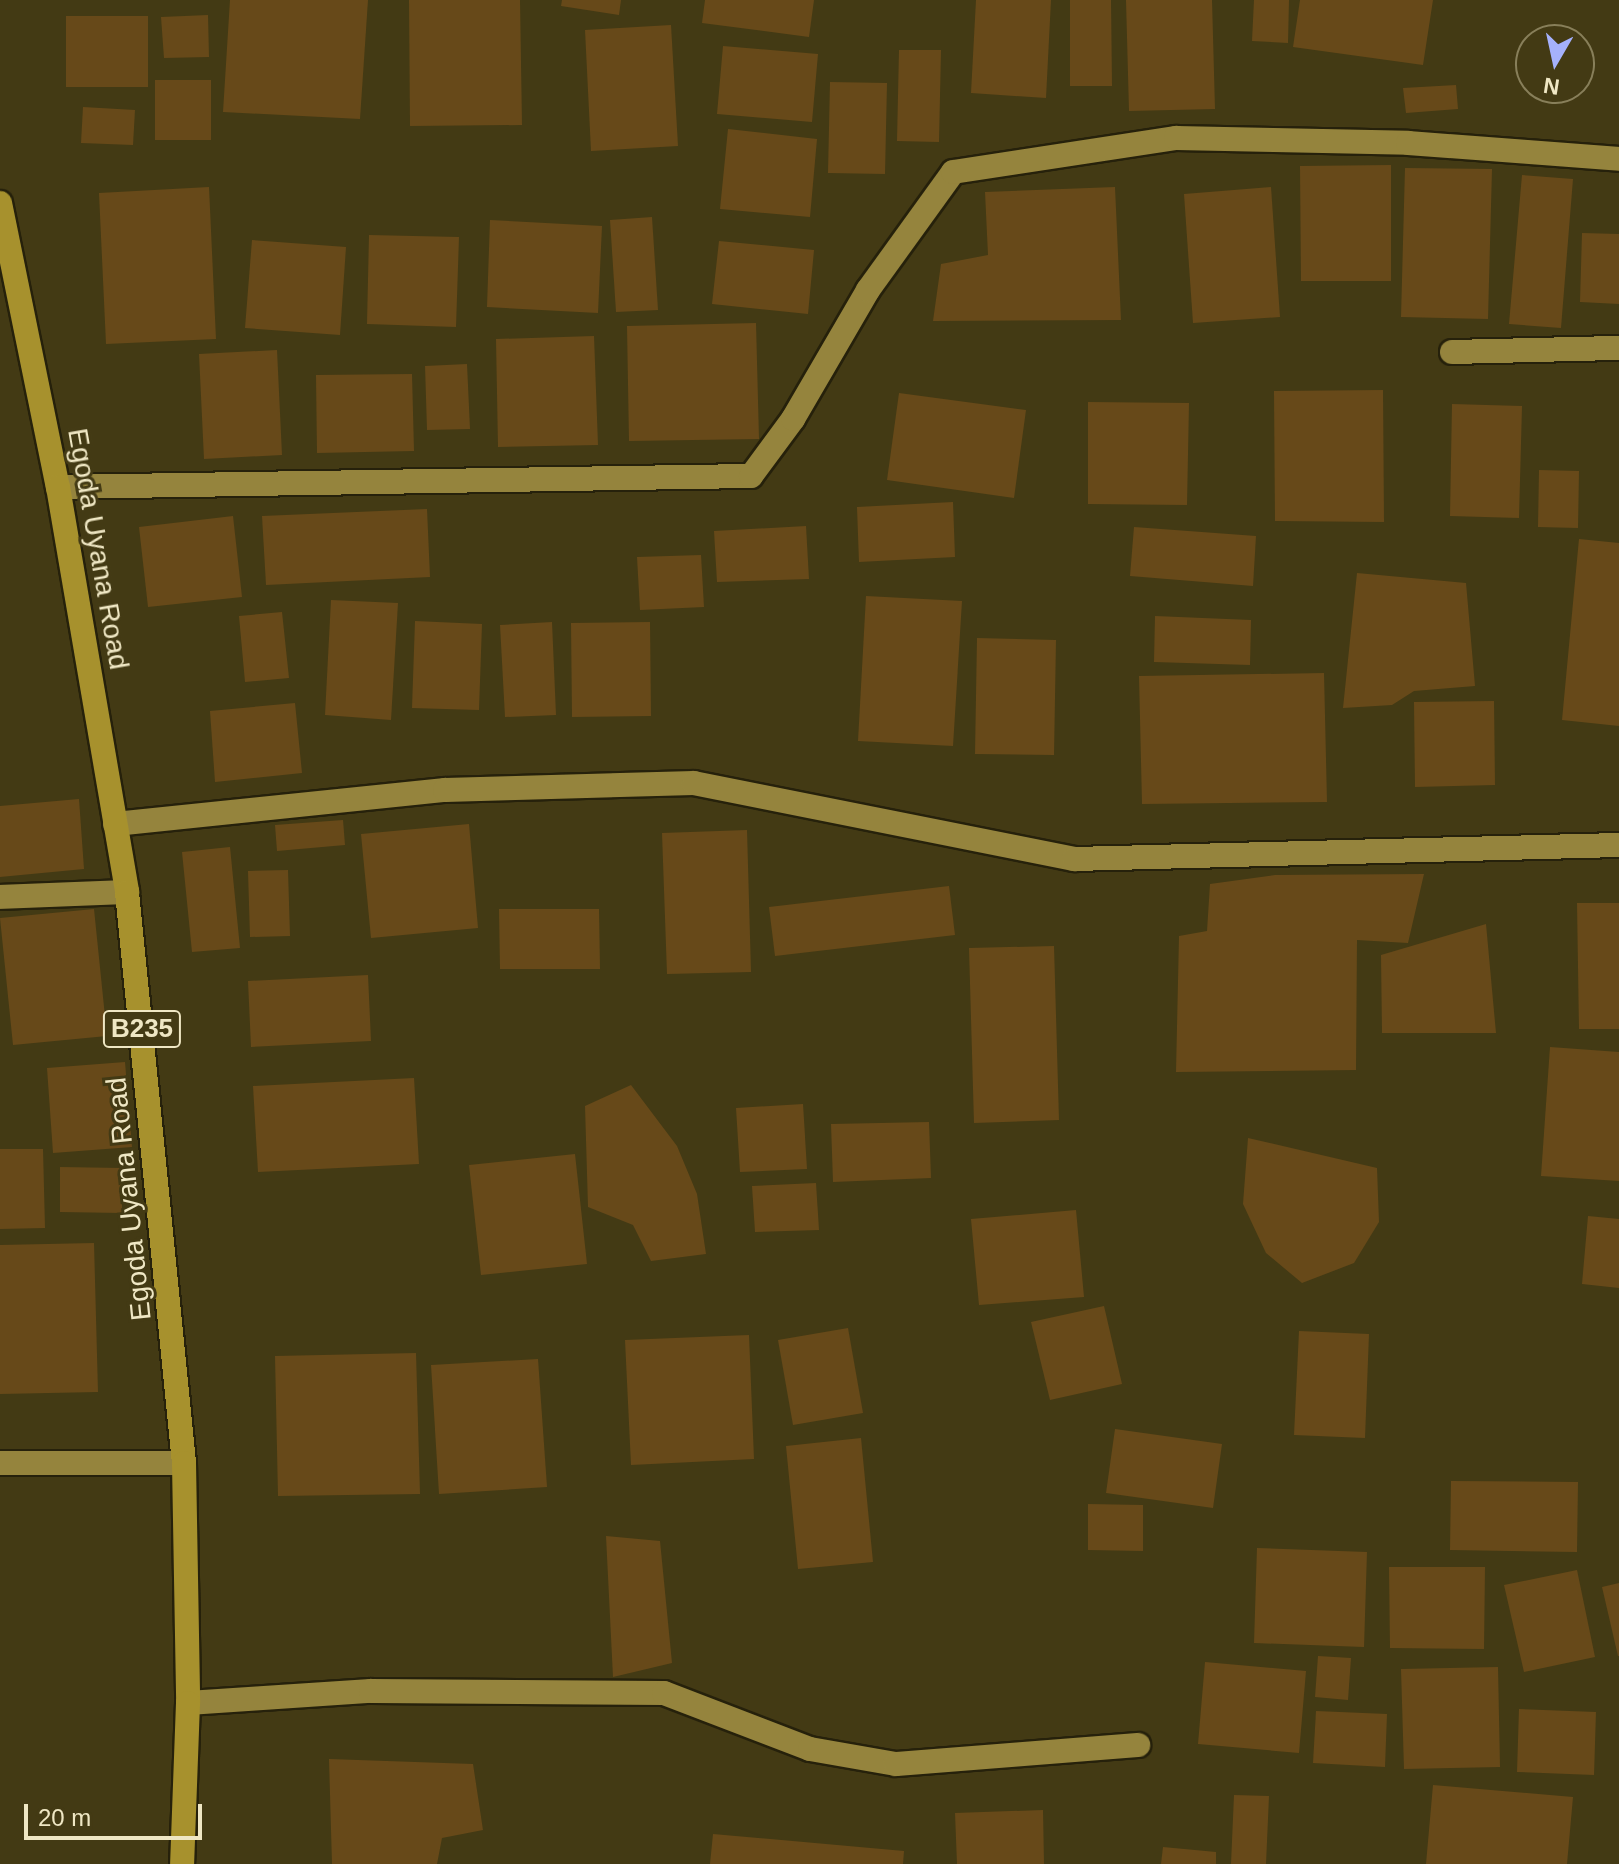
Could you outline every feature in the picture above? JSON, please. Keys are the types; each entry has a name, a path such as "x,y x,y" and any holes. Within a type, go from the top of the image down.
{"main road":[{"name":"Egoda Uyana Road","path":"0,203 58,487 127,892 184,1463 188,1703 182,1864"}],"street":[{"path":"58,487 751,476 793,419 868,290 953,172 1176,138 1408,143 1619,159"},
{"path":"1452,352 1619,348"},
{"path":"115,824 445,790 694,783 1074,859 1619,845"},
{"path":"0,897 127,892"},
{"path":"0,1463 184,1463"},
{"path":"188,1703 371,1691 664,1693 810,1749 896,1764 1138,1745"}],"building":[{"path":"230,0 368,0 360,119 223,112"},
{"path":"409,0 520,0 522,125 410,126"},
{"path":"562,0 621,0 619,15 561,6"},
{"path":"705,0 814,0 809,37 702,23"},
{"path":"976,0 1051,0 1046,98 971,93"},
{"path":"1070,0 1111,0 1112,86 1070,86"},
{"path":"1126,0 1212,0 1215,109 1129,111"},
{"path":"1254,0 1289,0 1288,43 1252,41"},
{"path":"1300,0 1433,0 1423,65 1293,47"},
{"path":"208,15 209,57 164,58 161,17"},
{"path":"66,16 148,16 148,87 66,87"},
{"path":"671,25 678,146 591,151 585,30"},
{"path":"723,46 818,54 812,122 717,114"},
{"path":"899,50 941,50 939,142 897,141"},
{"path":"155,80 211,80 211,140 155,140"},
{"path":"830,82 887,83 885,174 828,173"},
{"path":"1456,85 1458,109 1406,113 1403,88"},
{"path":"83,107 135,110 133,145 81,143"},
{"path":"728,129 817,139 810,217 720,209"},
{"path":"1391,165 1391,281 1301,281 1300,166"},
{"path":"1405,168 1492,169 1488,319 1401,317"},
{"path":"1522,175 1573,179 1561,328 1509,324"},
{"path":"209,187 216,339 106,344 99,193"},
{"path":"1115,187 1121,320 933,321 941,264 988,255 985,192"},
{"path":"1271,187 1280,317 1193,323 1184,194"},
{"path":"652,217 658,310 616,312 610,220"},
{"path":"490,220 602,226 598,313 487,307"},
{"path":"1582,233 1619,234 1619,304 1580,302"},
{"path":"369,235 459,237 456,327 367,324"},
{"path":"252,240 346,247 340,335 245,328"},
{"path":"719,241 814,250 808,314 712,304"},
{"path":"756,323 759,439 629,441 627,326"},
{"path":"594,336 598,445 498,447 496,339"},
{"path":"277,350 282,455 204,459 199,354"},
{"path":"467,364 470,429 427,430 425,366"},
{"path":"412,374 414,451 317,453 316,375"},
{"path":"1383,390 1384,522 1275,521 1274,391"},
{"path":"899,393 1026,410 1014,498 887,480"},
{"path":"1088,402 1189,403 1187,505 1088,504"},
{"path":"1452,404 1522,406 1519,518 1450,516"},
{"path":"1539,470 1579,471 1578,528 1538,527"},
{"path":"953,502 955,557 859,562 857,507"},
{"path":"427,509 430,577 266,585 262,516"},
{"path":"233,516 242,597 148,607 139,527"},
{"path":"806,526 809,579 717,582 714,531"},
{"path":"1134,527 1256,536 1253,586 1130,576"},
{"path":"1579,539 1619,543 1619,726 1562,720"},
{"path":"701,555 704,607 640,610 637,557"},
{"path":"1357,573 1466,583 1475,686 1414,691 1392,705 1343,708"},
{"path":"866,596 962,601 953,746 858,741"},
{"path":"331,600 398,603 391,720 325,715"},
{"path":"282,612 289,678 245,682 239,616"},
{"path":"1155,616 1251,620 1250,665 1154,662"},
{"path":"415,621 482,624 479,710 412,708"},
{"path":"552,622 556,715 505,717 500,625"},
{"path":"650,622 651,716 572,717 571,623"},
{"path":"977,638 1056,640 1054,755 975,754"},
{"path":"1324,673 1327,802 1142,804 1139,676"},
{"path":"1494,701 1495,785 1415,787 1414,702"},
{"path":"295,703 302,773 215,782 210,711"},
{"path":"79,799 84,869 0,877 0,806"},
{"path":"343,820 345,845 277,851 275,825"},
{"path":"469,824 478,928 371,938 361,834"},
{"path":"747,830 751,972 667,974 662,833"},
{"path":"230,847 240,948 192,952 182,852"},
{"path":"288,870 290,936 250,937 248,871"},
{"path":"1424,874 1408,943 1357,940 1356,1070 1176,1072 1179,936 1207,931 1210,884 1275,875"},
{"path":"949,886 955,935 775,956 769,907"},
{"path":"1577,903 1619,903 1619,1029 1579,1029"},
{"path":"94,909 107,1036 13,1045 0,918"},
{"path":"499,909 599,909 600,969 500,969"},
{"path":"1486,924 1496,1033 1382,1033 1381,955"},
{"path":"1054,946 1059,1120 974,1123 969,948"},
{"path":"368,975 371,1041 251,1047 248,981"},
{"path":"1550,1047 1619,1052 1619,1181 1541,1176"},
{"path":"125,1062 132,1147 53,1153 47,1068"},
{"path":"414,1078 419,1164 258,1172 253,1086"},
{"path":"631,1085 677,1146 697,1194 706,1254 651,1261 633,1225 588,1207 585,1106"},
{"path":"803,1104 807,1169 740,1172 736,1108"},
{"path":"929,1122 931,1178 833,1182 831,1124"},
{"path":"1248,1138 1377,1168 1379,1222 1354,1263 1302,1283 1266,1253 1243,1204"},
{"path":"0,1149 43,1149 45,1228 0,1229"},
{"path":"575,1154 587,1264 481,1275 469,1165"},
{"path":"60,1167 122,1168 122,1213 60,1212"},
{"path":"816,1183 819,1230 755,1232 752,1186"},
{"path":"1076,1210 1084,1297 979,1305 971,1219"},
{"path":"1588,1216 1619,1219 1619,1288 1582,1284"},
{"path":"94,1243 98,1392 0,1394 0,1245"},
{"path":"1104,1306 1122,1384 1050,1400 1031,1322"},
{"path":"848,1328 863,1413 793,1425 778,1340"},
{"path":"1299,1331 1369,1334 1365,1438 1294,1435"},
{"path":"749,1335 754,1459 631,1465 625,1340"},
{"path":"416,1353 420,1494 278,1496 275,1356"},
{"path":"538,1359 547,1487 439,1494 431,1365"},
{"path":"1115,1429 1222,1444 1213,1508 1106,1493"},
{"path":"861,1438 873,1562 798,1569 786,1446"},
{"path":"1451,1481 1578,1482 1577,1552 1450,1550"},
{"path":"1088,1504 1143,1505 1143,1551 1088,1550"},
{"path":"606,1536 660,1541 672,1663 613,1677"},
{"path":"1257,1548 1367,1552 1364,1647 1254,1643"},
{"path":"1389,1567 1485,1567 1484,1649 1390,1648"},
{"path":"1577,1570 1595,1657 1524,1672 1504,1585"},
{"path":"1619,1583 1619,1656 1618,1656 1602,1587"},
{"path":"1318,1656 1351,1658 1348,1700 1315,1697"},
{"path":"1205,1662 1306,1671 1299,1753 1198,1744"},
{"path":"1498,1667 1500,1767 1404,1769 1401,1669"},
{"path":"1519,1709 1596,1712 1594,1775 1517,1772"},
{"path":"1316,1711 1387,1714 1385,1767 1313,1763"},
{"path":"329,1759 473,1764 483,1830 442,1838 437,1864 332,1864"},
{"path":"1433,1785 1573,1797 1567,1864 1426,1864"},
{"path":"1234,1795 1269,1796 1266,1864 1231,1864"},
{"path":"1043,1810 1044,1864 957,1864 955,1813"},
{"path":"713,1834 904,1851 903,1864 710,1864"},
{"path":"1163,1847 1216,1852 1216,1864 1161,1864"}]}
